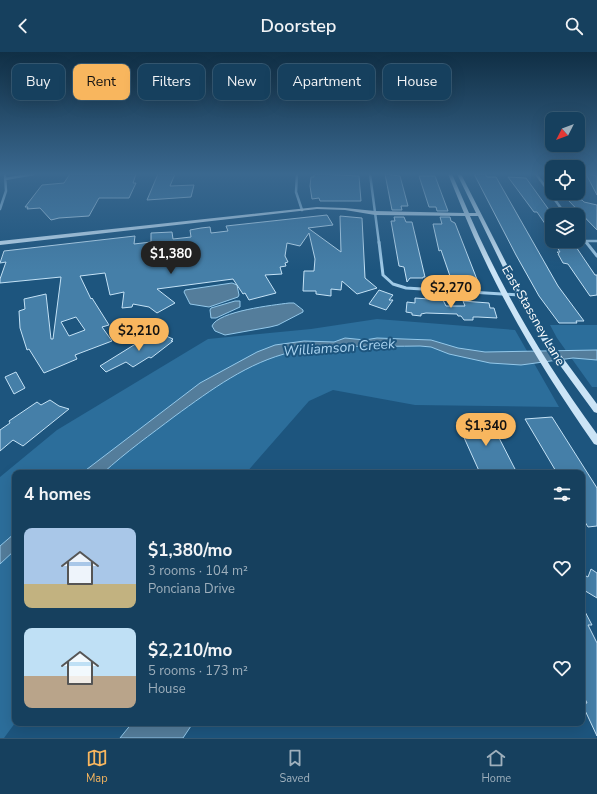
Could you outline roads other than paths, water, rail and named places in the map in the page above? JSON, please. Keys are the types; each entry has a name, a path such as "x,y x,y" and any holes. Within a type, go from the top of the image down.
{"main road":[{"name":"East Stassney Lane","path":"463,206 504,294 532,343 597,441"},
{"name":"East Stassney Lane","path":"475,206 519,295 546,340 597,410"},
{"path":"0,243 331,208 375,213 479,215"}],"street":[{"path":"300,206 302,210"},
{"path":"374,206 383,275 388,281 406,288 519,295"},
{"path":"585,241 597,241"},
{"path":"585,241 597,256"}],"water":[{"path":"232,283 237,285 238,297 209,307 190,304 184,292 185,290"},
{"path":"240,301 240,307 216,318 211,318 211,308"},
{"path":"294,303 303,310 303,312 278,325 225,335 215,331 212,326 216,321 224,316 260,307"},
{"name":"Williamson Creek","path":"345,338 365,340 377,338 431,340 458,348 485,352 597,350 597,360 573,358 521,365 490,363 449,354 431,347 420,346 355,346 307,349 292,352 260,363 230,378 175,416 106,470 86,470 200,383 257,352 275,345 304,341 334,342"},
{"path":"12,536 12,553 0,564 0,546"},
{"path":"130,726 191,726 183,738 120,738"}]}
